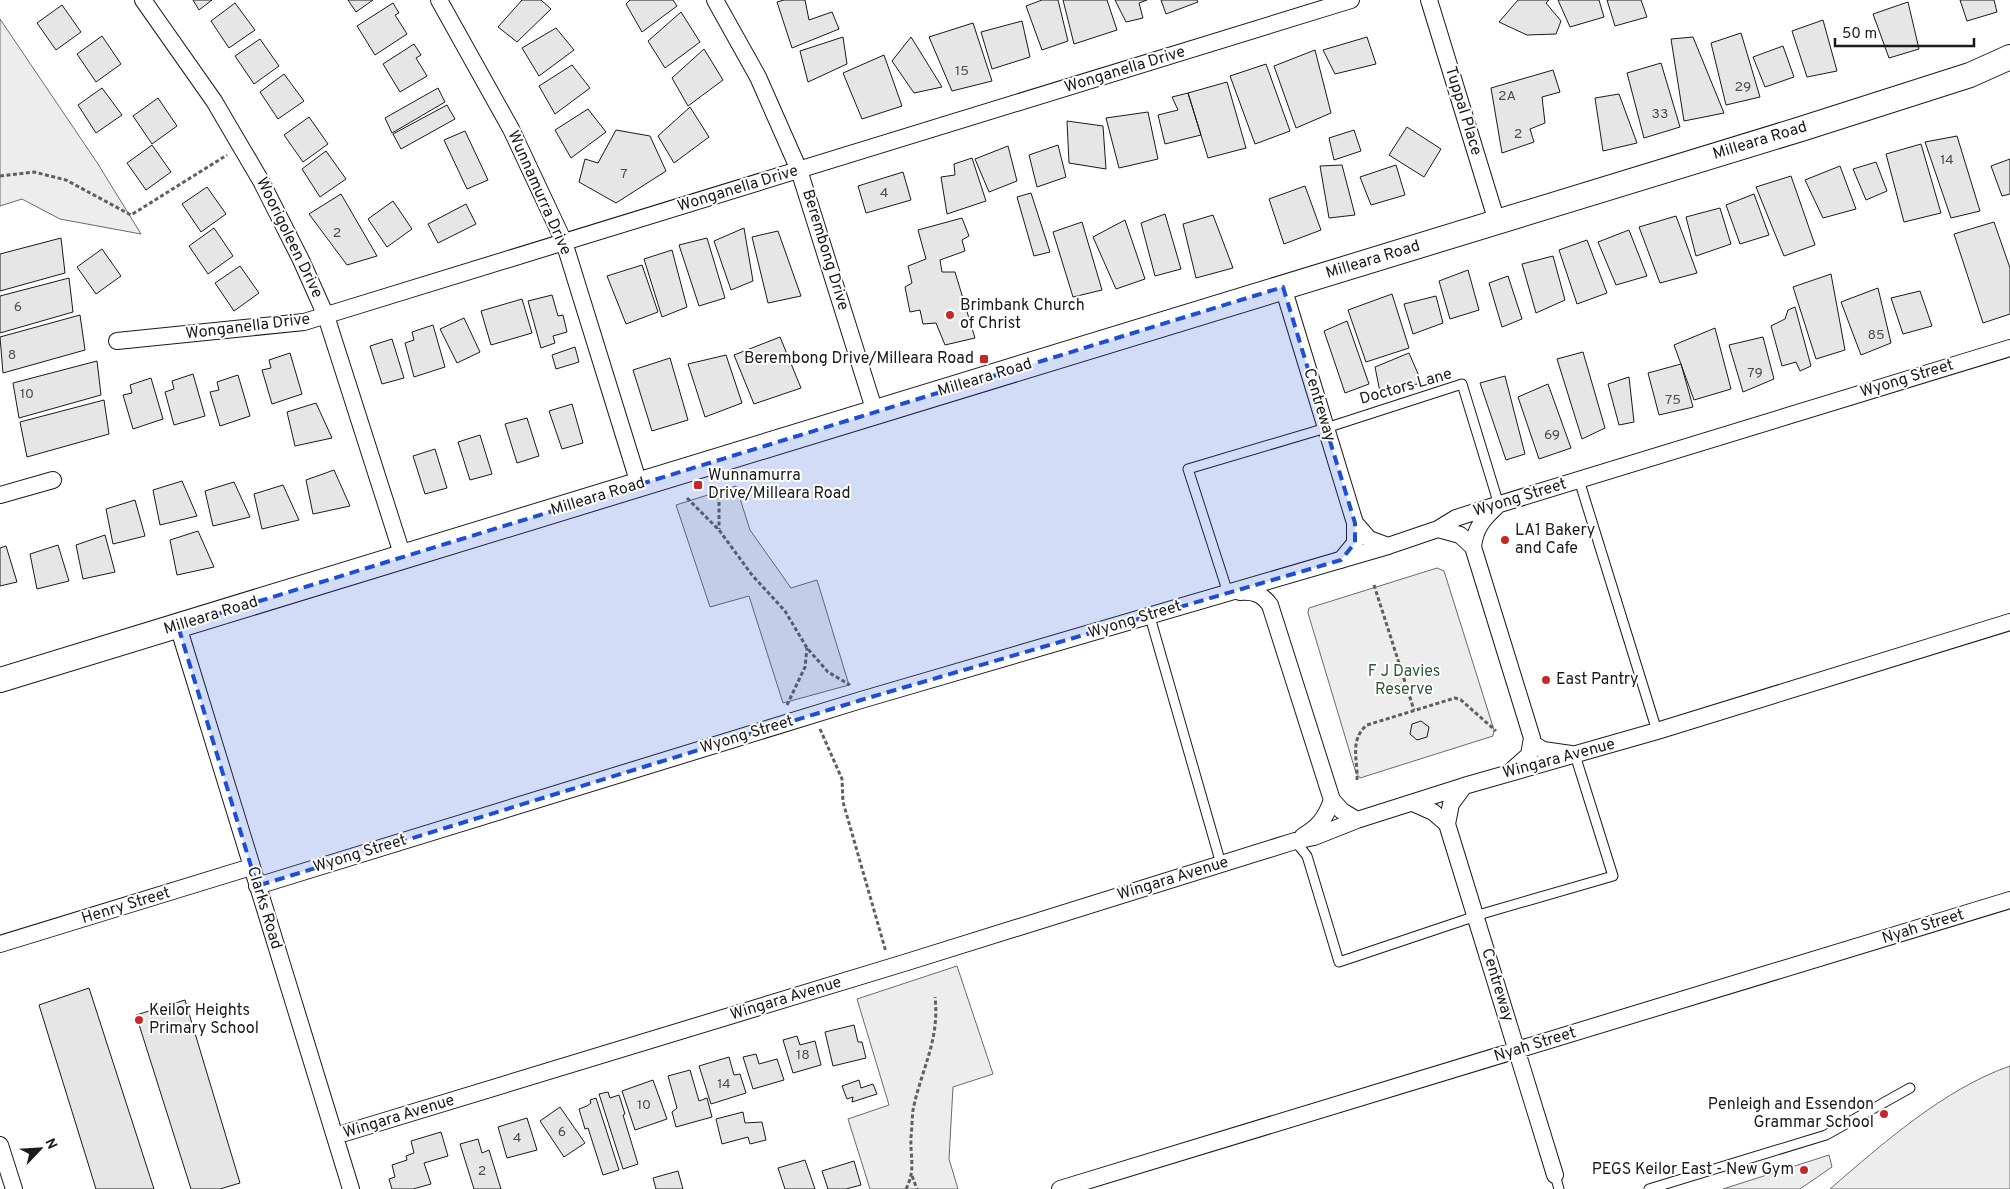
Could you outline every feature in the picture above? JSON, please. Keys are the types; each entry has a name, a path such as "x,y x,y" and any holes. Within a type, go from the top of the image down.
{"main road":[{"name":"Milleara Road","path":"0,680 1970,76 2010,57"},
{"name":"Milleara Road","path":"1970,76 2010,71"}],"street":[{"name":"Woorigoleen Drive","path":"143,0 214,101 262,181 326,316 403,557"},
{"name":"Wunnamurra Drive","path":"438,0 511,129 564,242 639,484"},
{"name":"Wonganella Drive","path":"117,341 304,322 326,316 1351,0"},
{"name":"Tuppal Place","path":"1430,0 1497,222"},
{"name":"Berembong Drive","path":"720,4 758,77 799,170 875,412"},
{"name":"Centreway","path":"1283,287 1355,523 1355,543 1341,560"},
{"name":"Wyong Street","path":"257,886 861,700 1388,546 1438,529 1456,518 2010,348"},
{"path":"0,495 53,480"},
{"path":"1499,505 1483,519 1476,530 1473,548 1532,743 1529,755 1511,772"},
{"name":"Centreway","path":"1355,523 1369,539 1388,546"},
{"path":"1438,529 1460,536 1473,548"},
{"path":"1274,615 1272,603 1275,594 1289,576"},
{"path":"1228,593 1250,591 1258,594 1270,605 1332,800 1342,810 1357,820"},
{"name":"Wingara Avenue","path":"335,1136 1295,841 1314,837 1357,820 1464,786 1658,731 2010,622"},
{"name":"Clarks Road","path":"178,626 351,1189"},
{"path":"1532,743 1543,750 1576,755"},
{"path":"1413,803 1433,812 1447,824 1451,804 1464,786"},
{"path":"1295,841 1316,828 1326,816 1332,800"},
{"name":"Centreway","path":"1447,824 1557,1182"},
{"name":"Henry Street","path":"0,944 251,867"},
{"name":"Nyah Street","path":"1060,1189 2010,900"},
{"path":"0,1145 14,1189"}],"lane":[{"name":"Doctors Lane","path":"1326,428 1462,384 1499,505"},
{"path":"1228,593 1188,469 1326,428"},
{"path":"1579,480 1658,731"},
{"path":"1150,617 1221,864"},
{"path":"1295,841 1307,856 1339,962 1476,916 1613,876 1576,755"},
{"path":"1649,1189 1826,1135 1910,1088"}],"path":[{"path":"0,176 34,172 66,180 131,215 223,158"},
{"path":"719,489 719,530"},
{"path":"687,498 719,530 752,575 785,611 807,648 828,672 850,685"},
{"path":"1374,585 1414,710"},
{"path":"787,705 805,667 807,648"},
{"path":"1357,780 1355,750 1361,730 1367,725 1455,698 1461,700 1496,731"},
{"path":"821,731 842,779 843,802 884,948"},
{"path":"917,1189 912,1176 911,1145 914,1110 928,1063 938,1018 936,997"},
{"path":"906,1189 912,1176"}],"highlighted area":[{"path":"1283,287 1355,523 1355,543 1341,560 861,700 257,886 178,626"}],"green space":[{"path":"0,19 98,164 141,234 60,219 22,199 0,206"},
{"path":"736,486 750,530 791,588 817,580 849,685 783,703 749,596 710,607 676,505"},
{"name":"F J Davies Reserve","path":"1437,568 1444,571 1494,730 1493,736 1360,778 1356,773 1308,613 1309,608"},
{"path":"957,966 993,1074 953,1087 949,1159 958,1189 870,1189 848,1119 889,1105 857,999"},
{"path":"2010,1066 2010,1189 1830,1189 1892,1136 1938,1103 1985,1076"},
{"name":"PEGS Keilor East - New Gym","path":"1829,1155 1832,1167 1800,1189 1723,1189"}],"building":[{"path":"193,0 212,0 199,10"},
{"path":"348,0 373,0 356,12"},
{"path":"522,0 541,0 551,9 517,42 498,27"},
{"path":"630,0 673,0 677,6 642,32 626,4"},
{"path":"805,0 809,20 832,12 839,29 792,48 777,2"},
{"path":"1042,0 1058,0 1068,41 1042,50 1026,6"},
{"path":"1063,0 1107,0 1117,30 1074,44"},
{"path":"1115,0 1147,0 1139,3 1143,18 1126,22"},
{"path":"1161,0 1197,0 1198,2 1166,14"},
{"path":"1518,0 1549,0 1546,3 1561,21 1556,34 1527,35 1499,22"},
{"path":"1558,0 1599,0 1604,17 1570,27"},
{"path":"1607,0 1641,0 1647,17 1615,26"},
{"path":"1960,0 1994,0 1997,12 1967,21"},
{"path":"1908,2 1919,49 1889,58 1873,14"},
{"path":"235,3 255,30 229,48 211,21"},
{"path":"393,3 399,13 395,15 407,34 375,55 357,26"},
{"path":"62,5 81,32 56,50 37,23"},
{"path":"681,12 700,42 665,68 648,41"},
{"path":"1823,20 1837,71 1807,77 1792,31"},
{"path":"1022,21 1030,57 992,69 981,32"},
{"path":"973,23 992,81 952,91 929,37"},
{"path":"556,28 574,50 539,76 522,48"},
{"path":"1741,33 1760,97 1726,105 1711,43"},
{"path":"102,36 121,64 96,82 77,54"},
{"path":"843,37 847,64 808,82 800,51"},
{"path":"911,37 942,87 914,93 892,61"},
{"path":"1367,37 1376,64 1335,74 1323,50"},
{"path":"1693,37 1724,113 1684,121 1671,39"},
{"path":"260,39 279,66 254,84 235,56"},
{"path":"414,44 421,55 416,58 427,76 400,92 383,64"},
{"path":"1783,46 1794,77 1765,87 1753,57"},
{"path":"704,49 723,80 688,106 672,78"},
{"path":"1315,50 1331,113 1296,128 1274,66"},
{"path":"884,55 902,106 862,119 843,73"},
{"path":"1661,63 1680,127 1644,138 1627,73"},
{"path":"1266,64 1290,131 1255,144 1230,76"},
{"path":"572,65 590,88 555,114 539,86"},
{"path":"1553,70 1560,92 1542,97 1545,123 1530,129 1534,142 1502,153 1491,88"},
{"path":"284,74 304,101 278,119 260,92"},
{"path":"1227,82 1246,148 1208,158 1188,93"},
{"path":"102,88 122,115 96,133 78,105"},
{"path":"438,88 445,102 392,133 385,118"},
{"path":"1188,93 1201,135 1165,144 1158,115 1178,110 1172,97"},
{"path":"1619,94 1637,143 1603,151 1595,98"},
{"path":"158,98 177,126 152,144 133,116"},
{"path":"447,105 455,119 401,149 393,134"},
{"path":"690,107 709,137 674,163 658,136"},
{"path":"588,109 606,132 571,158 555,130"},
{"path":"1148,112 1158,159 1119,168 1106,118"},
{"path":"309,117 328,144 303,162 284,135"},
{"path":"1067,121 1103,126 1106,169 1069,163"},
{"path":"1407,127 1441,149 1424,177 1389,155"},
{"path":"616,130 650,136 666,171 616,203 579,182 585,159 598,163"},
{"path":"1354,130 1361,151 1334,160 1329,138"},
{"path":"465,131 488,180 467,189 444,140"},
{"path":"1957,136 1980,211 1951,218 1925,142"},
{"path":"1921,144 1941,213 1904,222 1886,154"},
{"path":"152,145 171,172 146,190 127,163"},
{"path":"1058,145 1066,177 1037,187 1029,155"},
{"path":"1008,146 1017,181 989,192 975,159"},
{"path":"326,151 346,179 320,197 302,169"},
{"path":"972,158 986,201 947,214 941,177 955,175 954,164"},
{"path":"2010,159 2010,194 2002,196 1991,166"},
{"path":"1876,162 1887,191 1866,200 1853,169"},
{"path":"1342,165 1355,215 1329,218 1320,166"},
{"path":"1396,165 1405,195 1371,205 1360,177"},
{"path":"1840,166 1856,209 1823,218 1805,180"},
{"path":"903,172 911,200 866,213 858,186"},
{"path":"1791,176 1815,245 1784,256 1756,187"},
{"path":"1305,186 1321,230 1284,244 1269,199"},
{"path":"207,187 226,214 201,232 182,204"},
{"path":"1031,193 1050,252 1034,256 1017,197"},
{"path":"341,194 377,256 347,265 309,214"},
{"path":"1754,194 1769,235 1740,244 1726,205"},
{"path":"393,201 412,229 387,247 368,219"},
{"path":"466,204 476,224 438,243 428,224"},
{"path":"1720,208 1731,244 1696,256 1686,217"},
{"path":"1165,214 1181,269 1155,276 1141,223"},
{"path":"1213,215 1233,268 1196,278 1183,224"},
{"path":"1676,216 1697,273 1660,283 1639,227"},
{"path":"962,218 969,236 962,240 965,251 940,260 942,272 955,272 975,338 945,345 936,323 923,324 920,310 910,312 905,287 912,283 908,266 926,259 918,230"},
{"path":"1125,220 1145,279 1116,289 1093,237"},
{"path":"1082,222 1102,290 1073,297 1053,232"},
{"path":"1994,222 2010,268 2010,314 1983,323 1954,234"},
{"path":"214,228 233,256 208,274 189,246"},
{"path":"744,228 753,281 731,290 714,241"},
{"path":"1629,230 1647,276 1616,285 1598,242"},
{"path":"778,231 801,296 768,303 752,237"},
{"path":"61,238 65,273 0,291 0,254"},
{"path":"707,238 725,298 699,306 679,245"},
{"path":"1587,240 1607,293 1577,304 1559,250"},
{"path":"102,249 121,276 96,294 77,267"},
{"path":"672,250 687,307 662,317 644,259"},
{"path":"1553,256 1565,300 1536,313 1522,264"},
{"path":"642,265 658,312 626,324 607,276"},
{"path":"240,266 259,293 234,311 215,283"},
{"path":"1468,270 1479,310 1450,319 1439,281"},
{"path":"1831,274 1845,350 1816,359 1793,287"},
{"path":"1508,276 1522,319 1502,327 1489,283"},
{"path":"69,278 73,312 0,333 0,296"},
{"path":"1878,288 1891,343 1861,355 1841,302"},
{"path":"1920,291 1932,326 1903,334 1891,298"},
{"path":"1392,294 1409,348 1366,362 1348,310"},
{"path":"552,295 558,316 563,315 567,332 553,336 555,343 541,348 528,301"},
{"path":"1436,296 1443,323 1413,334 1404,304"},
{"path":"522,299 532,333 491,345 481,311"},
{"path":"1795,307 1811,366 1800,371 1796,362 1782,366 1771,326 1785,319 1788,310"},
{"path":"80,315 85,350 3,373 0,337"},
{"path":"464,318 480,352 457,363 440,329"},
{"path":"1347,321 1369,384 1345,393 1324,331"},
{"path":"433,325 445,367 414,377 405,343 414,340 412,332"},
{"path":"1715,328 1731,389 1694,400 1674,345"},
{"path":"780,337 801,388 754,404 734,355"},
{"path":"1763,337 1774,379 1743,392 1729,345"},
{"path":"392,339 404,378 382,384 370,346"},
{"path":"575,347 579,362 556,369 552,355"},
{"path":"1583,352 1605,428 1582,439 1557,359"},
{"path":"290,353 302,394 272,404 262,370 271,368 269,360"},
{"path":"1409,353 1422,383 1380,392 1375,367"},
{"path":"726,355 742,403 705,417 688,364"},
{"path":"670,358 688,420 652,431 633,370"},
{"path":"97,361 101,395 19,418 13,383"},
{"path":"1681,364 1693,407 1659,415 1648,373"},
{"path":"193,374 205,416 174,425 165,392 174,389 172,381"},
{"path":"238,375 250,416 220,426 210,392 219,390 217,382"},
{"path":"1505,376 1525,454 1506,460 1480,383"},
{"path":"1629,377 1634,422 1619,425 1608,384"},
{"path":"151,378 163,419 133,429 123,395 132,393 130,385"},
{"path":"1548,384 1571,448 1539,459 1518,397"},
{"path":"104,400 109,434 27,457 20,422"},
{"path":"316,403 332,438 295,446 287,412"},
{"path":"572,404 583,443 562,449 549,411"},
{"path":"527,418 539,456 517,463 505,424"},
{"path":"480,435 492,474 470,480 458,442"},
{"path":"435,449 447,488 425,494 413,456"},
{"path":"334,470 350,506 313,514 306,480"},
{"path":"182,481 197,516 160,525 153,490"},
{"path":"234,482 250,517 213,526 205,491"},
{"path":"283,485 299,520 262,529 254,494"},
{"path":"135,500 145,536 113,544 106,509"},
{"path":"198,531 214,567 177,575 170,540"},
{"path":"105,535 115,572 83,579 76,545"},
{"path":"58,545 69,581 37,589 30,554"},
{"path":"6,546 17,582 0,586 0,548"},
{"path":"1421,721 1429,727 1427,737 1417,740 1410,734 1412,724"},
{"path":"89,988 154,1189 96,1189 39,1005"},
{"path":"185,1000 240,1183 220,1189 191,1189 136,1015"},
{"path":"854,1025 858,1042 862,1042 866,1058 833,1066 825,1032"},
{"path":"797,1036 800,1045 815,1041 821,1065 793,1073 783,1040"},
{"path":"756,1054 759,1064 777,1059 784,1080 753,1089 743,1057"},
{"path":"729,1057 734,1075 740,1074 746,1093 711,1104 699,1066"},
{"path":"690,1070 699,1101 707,1098 712,1117 676,1127 672,1112 677,1108 668,1076"},
{"path":"653,1080 667,1119 635,1130 622,1091"},
{"path":"859,1080 861,1088 873,1084 877,1094 852,1102 853,1097 847,1099 842,1086"},
{"path":"608,1092 610,1098 619,1095 638,1164 623,1169 599,1094"},
{"path":"596,1098 619,1170 603,1175 588,1128 585,1129 579,1109 587,1106 591,1103 590,1100"},
{"path":"560,1107 585,1143 564,1157 540,1121"},
{"path":"743,1112 745,1123 762,1122 766,1140 750,1144 748,1137 722,1144 716,1119"},
{"path":"527,1118 537,1150 507,1158 498,1127"},
{"path":"441,1132 448,1156 424,1163 431,1184 413,1189 392,1189 389,1179 395,1177 392,1165 407,1160 406,1156 414,1153 411,1141"},
{"path":"478,1139 482,1153 489,1150 501,1189 474,1189 460,1144"},
{"path":"805,1160 815,1189 785,1189 778,1168"},
{"path":"854,1161 861,1185 846,1189 828,1189 822,1171"},
{"path":"678,1171 683,1189 656,1189 653,1178"}],"place":[{"name":"Brimbank Church of Christ","path":"950,315"},
{"name":"Berembong Drive/Milleara Road","path":"984,359"},
{"name":"Wunnamurra Drive/Milleara Road","path":"698,485"},
{"name":"LA1 Bakery and Cafe","path":"1505,540"},
{"name":"East Pantry","path":"1546,680"},
{"name":"Keilor Heights Primary School","path":"139,1020"},
{"name":"Penleigh and Essendon Grammar School","path":"1884,1114"},
{"name":"PEGS Keilor East - New Gym","path":"1804,1170"}]}
